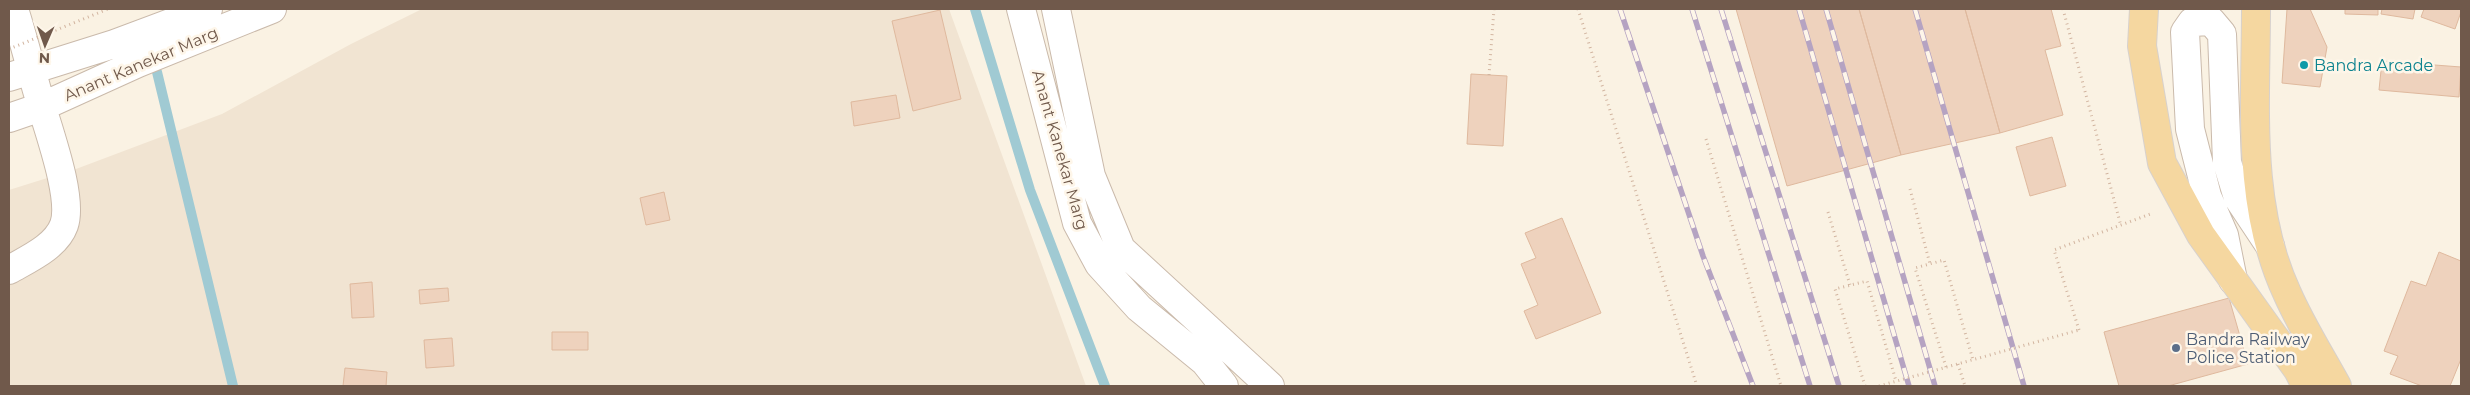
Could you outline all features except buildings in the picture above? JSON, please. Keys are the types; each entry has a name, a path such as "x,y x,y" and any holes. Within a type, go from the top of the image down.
{"main road":[{"path":"2144,9 2142,46 2162,163 2201,235 2298,370 2306,386"},
{"path":"2256,9 2257,181 2272,248 2286,292 2337,386"}],"street":[{"path":"9,270 41,253 64,226 67,209 62,179 41,107 20,74 14,9"},
{"name":"Anant Kanekar Marg","path":"20,74 114,44 208,9"},
{"name":"Anant Kanekar Marg","path":"9,118 41,107 138,63 272,9"},
{"name":"Anant Kanekar Marg","path":"1021,9 1077,223 1099,264 1139,308 1205,362 1224,386"},
{"name":"Anant Kanekar Marg","path":"1056,9 1091,176 1121,249 1270,386"},
{"path":"2233,280 2224,235 2207,196 2190,129 2186,32 2192,22 2211,21 2222,34 2227,162 2238,198 2272,248"}],"path":[{"path":"9,49 108,9"},
{"path":"1489,75 1494,9"},
{"path":"1578,9 1697,386"},
{"path":"2063,9 2121,226"},
{"path":"1706,139 1781,386"},
{"path":"1910,189 1930,264"},
{"path":"1878,386 2079,330 2054,250 2183,202"},
{"path":"1828,212 1850,285"},
{"path":"1946,367 1915,268 1944,260 1973,360"},
{"path":"1865,386 1835,289 1867,281 1896,381"},
{"path":"1958,364 1965,386"}],"shaded area":[{"path":"422,9 949,9 1086,386 9,386 9,190 76,169 222,114 351,44"}],"waterway":[{"path":"975,9 1030,190 1105,386"},
{"path":"157,72 233,386"}],"railway":[{"path":"1620,9 1703,256 1753,386"},
{"path":"1692,9 1810,386"},
{"path":"1721,9 1839,386"},
{"path":"1799,9 1909,386"},
{"path":"1826,9 1935,386"},
{"path":"1915,9 2024,386"}],"place":[{"name":"Bandra Arcade","path":"2304,65"},
{"name":"Bandra Railway Police Station","path":"2176,348"}]}
